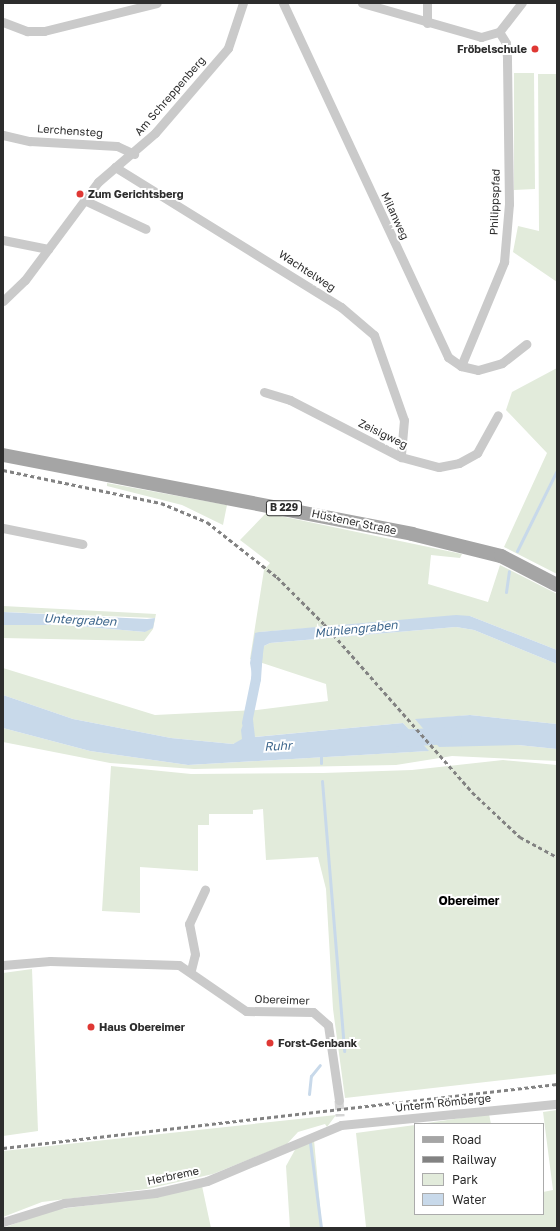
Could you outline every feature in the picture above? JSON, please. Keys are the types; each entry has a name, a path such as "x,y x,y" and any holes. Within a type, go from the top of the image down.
{"main road":[{"name":"Hüstener Straße","path":"3,455 412,534 502,556 557,585"}],"street":[{"path":"3,22 27,31 44,31 157,3"},
{"name":"Am Schreppenberg","path":"3,301 19,287 84,200 115,167 134,154 228,48 244,3"},
{"name":"Milanweg","path":"283,3 448,357 461,366"},
{"path":"362,3 481,37 499,32 522,3"},
{"path":"427,3 428,23"},
{"name":"Philippspfad","path":"461,366 504,262 509,204 507,58 506,43 499,32"},
{"name":"Lerchensteg","path":"3,135 30,141 117,146 134,154"},
{"name":"Wachtelweg","path":"115,167 197,221 216,228 353,315 374,335 404,420 401,457"},
{"path":"84,200 146,229"},
{"path":"3,240 48,249"},
{"path":"461,366 478,370 502,363 526,344"},
{"name":"Zeisigweg","path":"264,392 290,400 401,457 439,467 459,463 477,453 498,415"},
{"path":"3,528 82,544"},
{"path":"191,970 195,954 189,924 205,890"},
{"name":"Obereimer","path":"3,965 50,961 163,964 191,970 246,1011 305,1011 324,1019 330,1031 339,1100"},
{"name":"Unterm Römberge","path":"341,1126 557,1104"},
{"path":"340,1116 341,1126"},
{"name":"Herbreme","path":"3,1222 64,1203 155,1193 207,1181 341,1126"}],"green space":[{"path":"514,73 534,73 535,189 514,190"},
{"path":"538,74 557,74 557,282 513,252 518,226 539,231"},
{"path":"557,368 557,574 504,547 547,453 506,410 512,392"},
{"path":"107,483 227,505 223,525 182,505 107,486"},
{"path":"266,513 462,554 460,558 431,555 428,584 488,602 500,565 557,594 557,650 470,616 259,632 264,646 270,643 456,627 474,630 557,664 557,724 470,715 415,720 518,745 557,749 557,761 452,756 396,765 194,769 110,763 3,742 3,728 90,751 188,765 428,751 403,723 254,737 252,711 242,740 233,744 171,738 73,719 3,695 3,668 155,715 257,710 328,701 326,684 250,659 264,570 270,563 240,540"},
{"path":"3,606 156,614 153,629 144,641 3,638 3,625 66,625 145,632 155,618 3,612"},
{"path":"503,760 557,765 557,1074 345,1098 333,1009 326,889 318,857 266,860 263,809 253,810 253,814 209,814 209,825 198,825 198,871 140,867 140,913 102,911 111,766 191,774 323,773 412,770"},
{"path":"32,969 38,1131 3,1136 3,973"},
{"path":"557,1110 557,1228 363,1228 366,1227 356,1133 414,1125 414,1215 544,1215 544,1192 553,1190 543,1112"},
{"path":"489,1114 491,1123 427,1123"},
{"path":"336,1115 327,1127 325,1124 298,1132 287,1144 213,1174 147,1189 42,1202 3,1217 3,1151"},
{"path":"314,1140 322,1228 290,1228 286,1166 296,1148"},
{"path":"202,1186 211,1228 3,1228 52,1210 162,1196"}],"water":[{"name":"Untergraben","path":"3,612 147,619 155,618 153,628 145,632 66,625 3,625"},
{"path":"456,615 470,616 557,650 557,664 474,630 456,627 270,643 264,646 260,676 252,675 250,663 255,633"},
{"path":"253,679 260,679 255,705 249,704"},
{"path":"3,695 73,719 171,738 233,744 242,739 241,730 248,711 252,711 255,737 403,723 429,751 188,765 90,751 3,728"},
{"path":"470,715 557,724 557,749 518,745 439,747 415,719"}],"waterway":[{"path":"517,551 557,470"},
{"path":"506,592 509,571"},
{"name":"Mühlengraben","path":"247,723 256,679 258,647"},
{"name":"Ruhr","path":"394,738 453,735"},
{"path":"321,755 321,763"},
{"path":"322,781 344,1051"},
{"path":"309,1094 311,1076 320,1065"},
{"path":"310,1143 321,1228"}],"tunnel":[{"path":"339,1100 340,1116"}],"railway":[{"path":"3,470 161,503 207,522 277,577 324,624 472,792 520,837 557,857"},
{"path":"3,1148 557,1084"}],"place":[{"name":"Fröbelschule","path":"535,49"},
{"name":"Zum Gerichtsberg","path":"80,194"},
{"name":"Haus Obereimer","path":"91,1027"},
{"name":"Forst-Genbank","path":"270,1043"}],"district":[{"name":"Obereimer","path":"469,901"}]}
